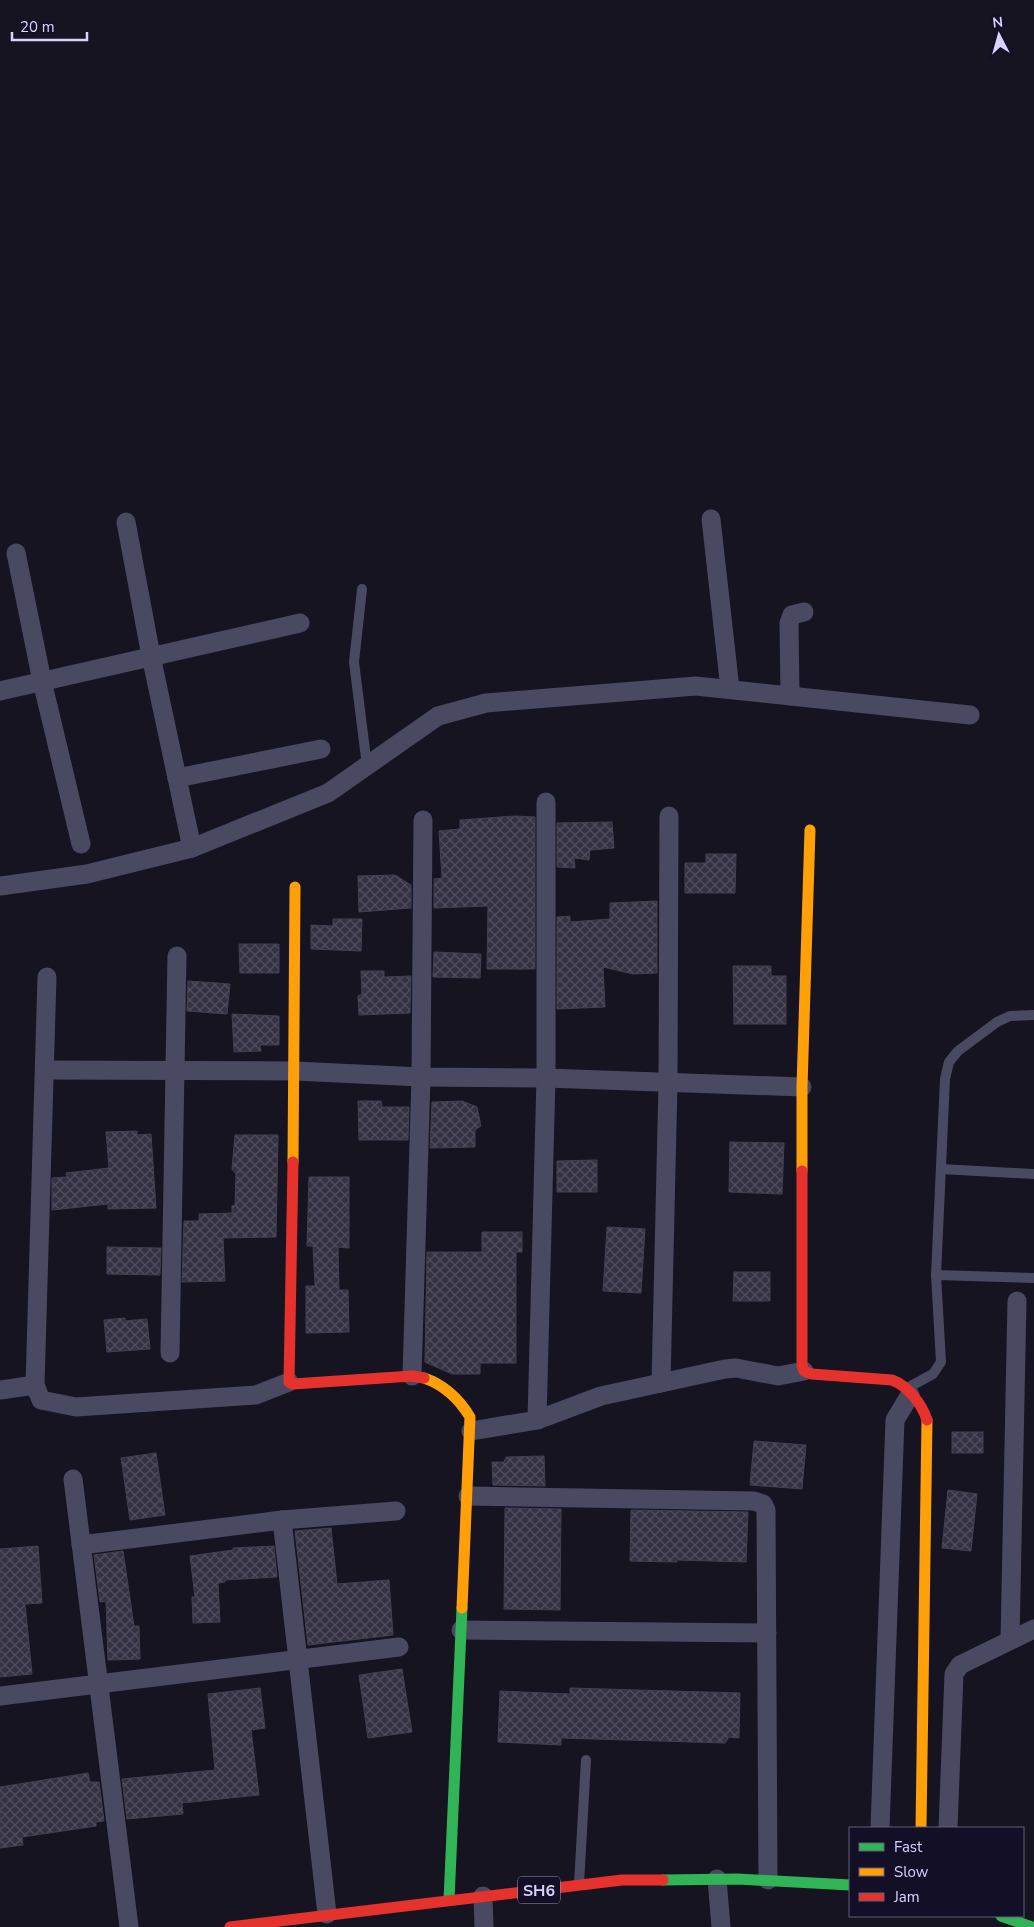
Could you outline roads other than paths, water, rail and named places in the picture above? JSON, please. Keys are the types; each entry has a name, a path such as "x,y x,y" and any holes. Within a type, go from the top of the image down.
{"street":[{"path":"711,519 730,689"},
{"path":"126,522 151,656 192,848"},
{"path":"16,553 42,681 81,844"},
{"path":"790,696 789,623 792,615 804,612"},
{"path":"0,691 300,623"},
{"path":"0,886 87,874 192,848 328,793 438,716 486,703 696,686 970,715"},
{"path":"177,778 321,749"},
{"path":"537,1420 546,1078 546,802"},
{"path":"661,1383 668,1083 669,816"},
{"path":"412,1376 420,1077 424,820"},
{"path":"804,1372 802,1365 802,1087 810,830"},
{"path":"289,1382 295,1071 296,887"},
{"path":"170,1353 174,1070 178,956"},
{"path":"48,977 36,1385 41,1400 76,1407 256,1395 289,1382 293,1384 412,1376 429,1378 446,1388 463,1405 470,1417 471,1431 449,1900"},
{"path":"45,1070 295,1071 420,1077 546,1078 802,1087"},
{"path":"1010,1640 1017,1301"},
{"path":"471,1431 537,1420 602,1396 736,1368 767,1375 804,1372 892,1380 909,1391 927,1418 921,1827"},
{"path":"0,1390 36,1385"},
{"path":"880,1827 895,1420 909,1391"},
{"path":"73,1479 129,1927"},
{"path":"468,1496 754,1500 763,1504 766,1510 768,1880"},
{"path":"81,1545 282,1520 396,1511"},
{"path":"282,1520 327,1914"},
{"path":"948,1827 954,1674 960,1665 1034,1629"},
{"path":"462,1630 767,1633"},
{"path":"0,1696 399,1647"},
{"path":"717,1879 720,1927"},
{"name":"SH6","path":"230,1927 622,1880 768,1880 849,1885"},
{"path":"482,1896 484,1927"},
{"path":"1004,1917 1032,1927"}],"lane":[{"path":"362,589 354,672 367,766"},
{"path":"909,1391 933,1374 941,1362 936,1275 945,1079 949,1062 958,1050 997,1022 1010,1016 1034,1016"},
{"path":"941,1169 1034,1174"},
{"path":"936,1275 1034,1278"},
{"path":"579,1885 586,1760"}]}
